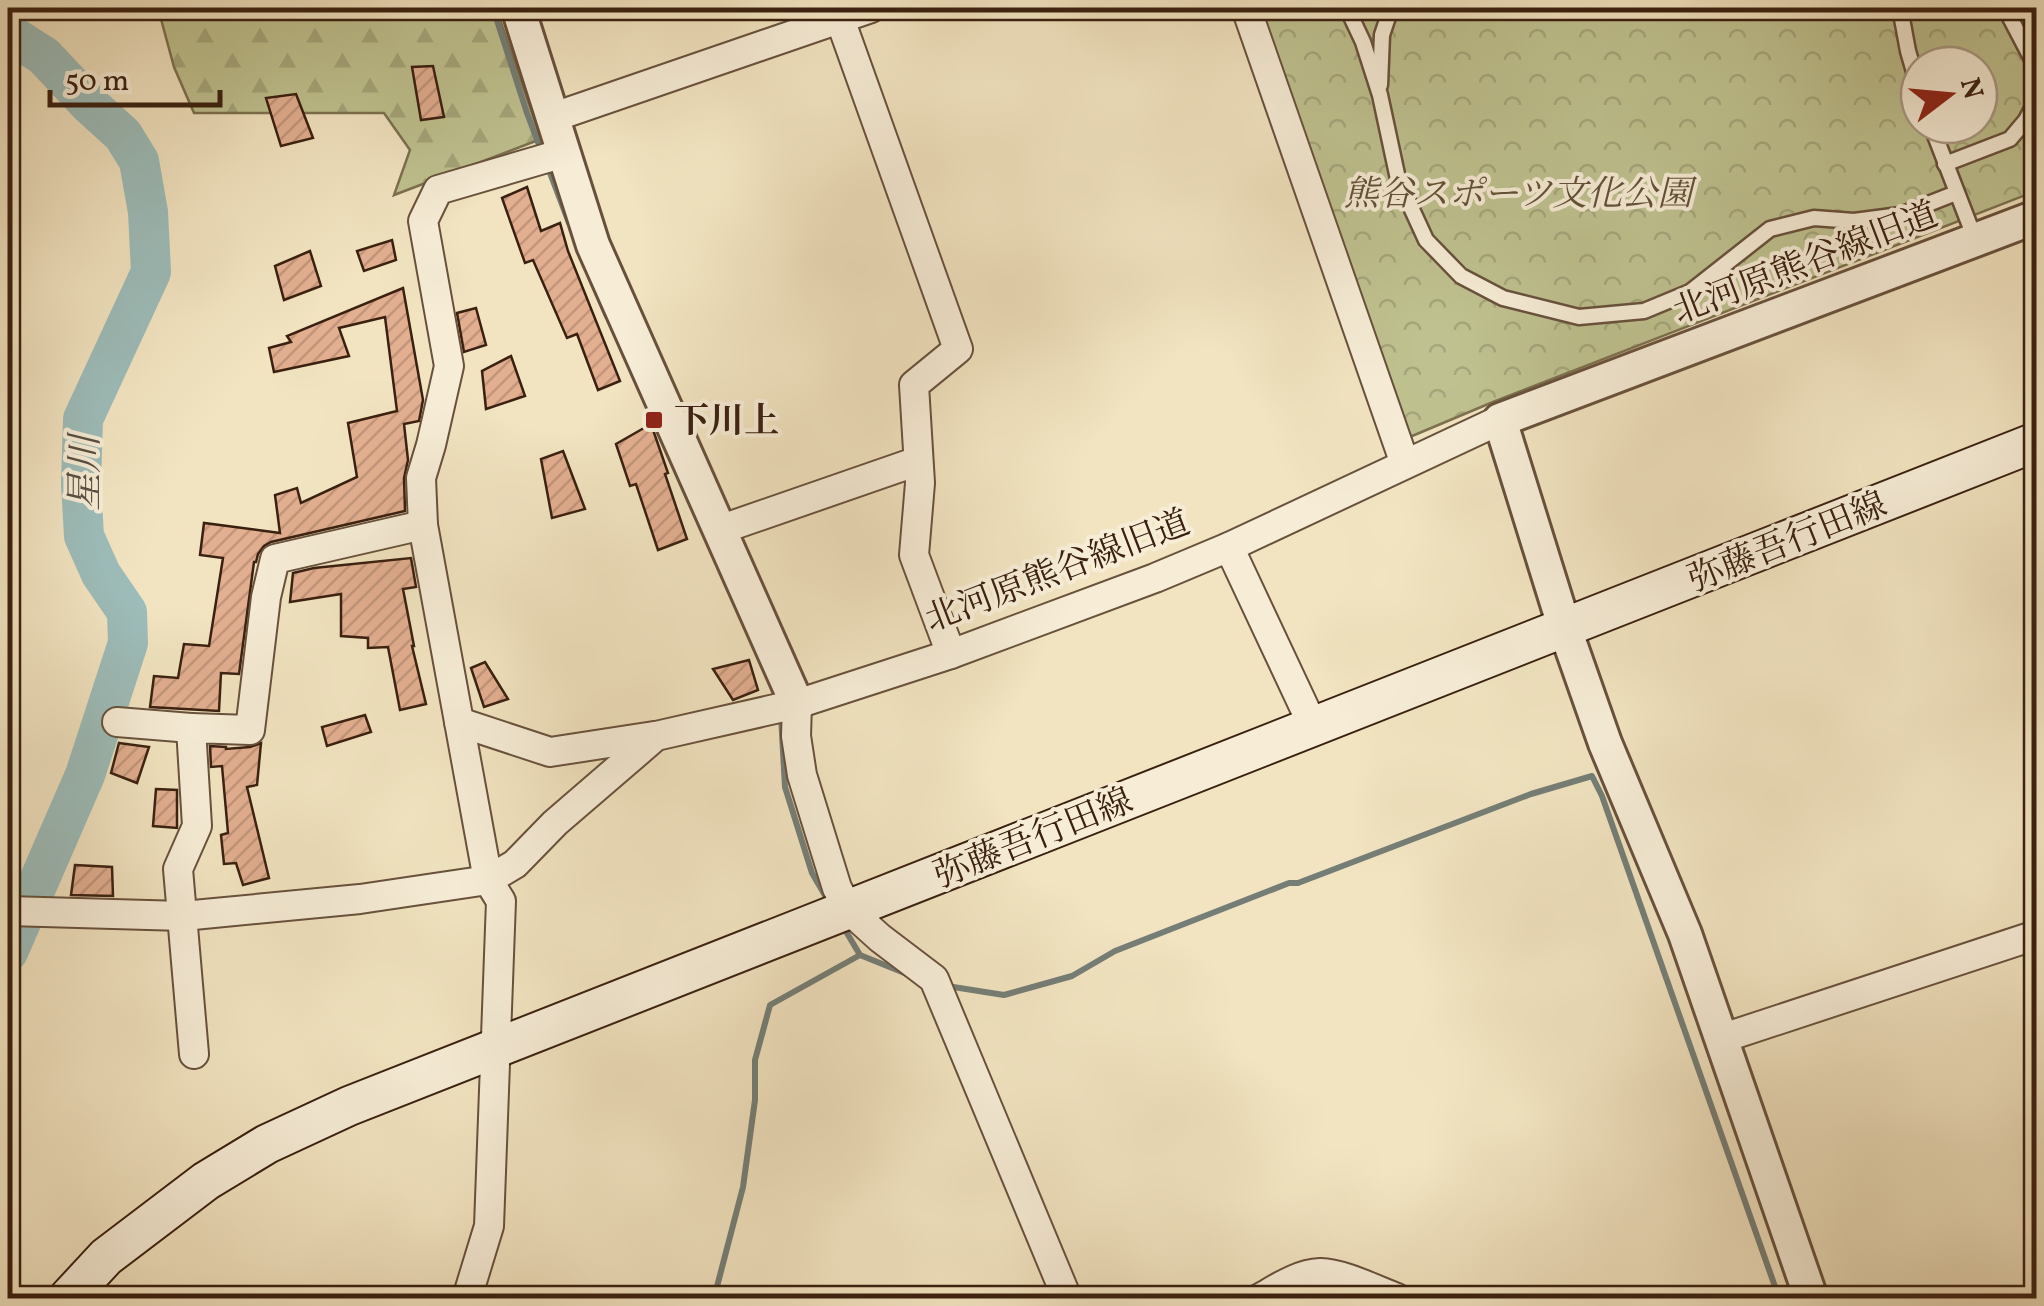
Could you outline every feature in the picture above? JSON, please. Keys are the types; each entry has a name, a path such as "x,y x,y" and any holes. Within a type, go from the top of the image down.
{"main road":[{"name":"弥藤吾行田線","path":"68,1298 106,1256 206,1181 266,1144 349,1106 2036,442"}],"street":[{"path":"518,8 593,245 797,704 796,736 802,775 837,888 850,910 934,979 1067,1298"},
{"path":"552,118 838,13 870,8"},
{"path":"1246,8 1405,464"},
{"path":"838,13 958,350 914,384 920,483 914,555 951,654"},
{"path":"467,1298 489,1226 501,901 488,880 422,525 421,478 449,366 423,221 438,190 564,153"},
{"name":"北河原熊谷線旧道","path":"459,722 550,752 656,736 797,704 951,654 1155,578 1500,420 2036,216"},
{"path":"1500,420 1605,743 1685,934 1811,1298"},
{"path":"719,530 918,461"},
{"path":"117,722 250,730 266,598 276,559 422,525"},
{"path":"1229,547 1313,726"},
{"path":"191,728 197,826 178,869 194,1054"},
{"path":"8,910 182,916 360,899 488,880 515,864 569,810 656,736"},
{"path":"1720,1039 2036,936"},
{"path":"1260,1298 1296,1279 1322,1272 1397,1298"}],"lane":[{"path":"1347,8 1380,95 1398,179 1426,240 1461,276 1503,298 1579,316 1644,311 1690,292 1770,229 1814,218 1854,221 1900,216 1956,193"},
{"path":"1380,95 1382,35 1392,8"},
{"path":"1900,8 1907,45"},
{"path":"2005,8 2036,67"},
{"path":"1944,164 2010,139 2036,101"},
{"path":"1938,145 1975,240"}],"green space":[{"path":"158,8 496,8 541,139 394,195 410,150 384,113 194,113 174,67"},
{"name":"熊谷スポーツ文化公園","path":"1256,8 2036,8 2036,191 1405,439"}],"building":[{"path":"433,66 444,117 421,120 412,67"},
{"path":"296,94 313,138 281,146 266,98"},
{"path":"527,187 541,231 560,223 620,381 598,390 577,334 567,338 533,260 525,263 502,198"},
{"path":"392,240 396,260 364,271 357,251"},
{"path":"310,251 321,286 284,300 275,266"},
{"path":"403,288 423,400 419,421 404,424 408,460 405,511 264,546 254,562 239,674 221,673 219,711 150,707 154,676 178,678 184,644 209,646 223,558 200,555 204,523 280,533 275,495 297,488 301,503 357,477 348,423 397,411 385,317 339,328 349,356 274,372 269,348 291,342 287,336"},
{"path":"476,308 486,345 464,352 457,313"},
{"path":"511,356 525,396 486,409 482,371"},
{"path":"651,424 687,539 658,550 636,484 630,486 616,444"},
{"path":"563,451 585,509 552,518 541,459"},
{"path":"411,558 416,587 403,589 426,704 400,710 388,647 368,648 368,638 341,636 341,594 290,602 293,573"},
{"path":"749,660 758,690 733,700 713,669"},
{"path":"485,662 508,699 484,707 471,668"},
{"path":"365,715 371,732 327,746 322,727"},
{"path":"119,743 149,747 137,783 111,773"},
{"path":"261,743 257,785 247,787 269,878 243,885 236,863 224,864 221,835 228,833 222,766 211,767 210,746 226,749"},
{"path":"156,789 177,790 177,828 153,826"},
{"path":"75,865 112,867 113,896 71,895"}],"waterway":[{"path":"493,8 542,153"},
{"name":"星川","path":"8,33 44,56 123,135 139,161 148,212 151,272 83,419 84,536 101,574 127,612 128,643 85,775 8,952"},
{"path":"547,165 569,223"},
{"path":"592,281 607,316"},
{"path":"781,716 785,787 812,873 830,904"},
{"path":"947,986 1004,995 1072,976 1115,951 1289,883 1298,883 1531,794 1592,776 1779,1298"},
{"path":"841,923 860,955 907,974"},
{"path":"714,1298 743,1187 755,1100 755,1060 770,1005 860,955"}],"place":[{"name":"下川上","path":"654,420"}]}
